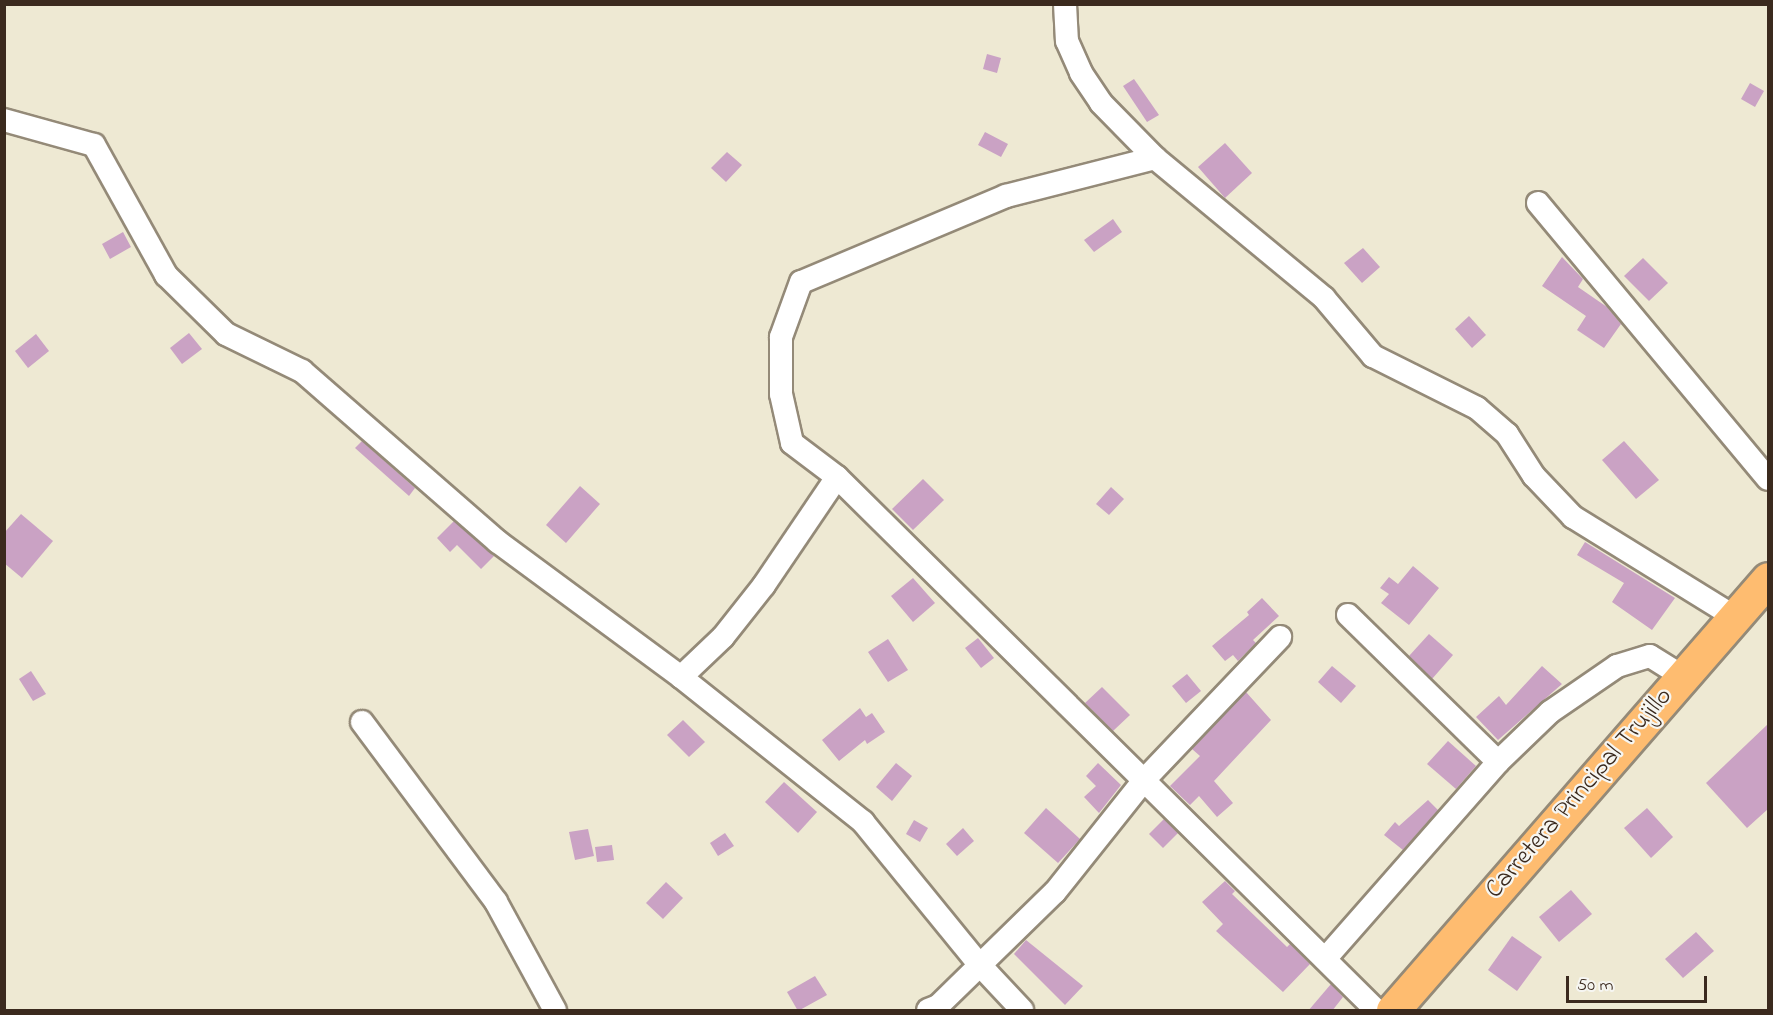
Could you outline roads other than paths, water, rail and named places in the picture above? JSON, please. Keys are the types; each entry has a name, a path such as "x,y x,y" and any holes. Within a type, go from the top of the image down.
{"main road":[{"name":"Carretera Principal Trujillo","path":"1393,1011 1768,579"}],"street":[{"path":"1065,4 1067,41 1081,73 1101,103 1155,158 1324,298 1373,357 1477,408 1507,434 1534,476 1573,517 1735,617"},
{"path":"4,120 94,145 166,275 226,334 302,371 498,542 681,677 863,822 979,964 1022,1011"},
{"path":"1155,158 1006,196 801,282 781,337 781,394 792,443 837,477 1145,779 1376,1011"},
{"path":"1538,203 1768,479"},
{"path":"681,677 723,637 764,585 837,477"},
{"path":"1348,615 1498,762"},
{"path":"928,1011 938,1006 1055,892 1145,779 1280,637"},
{"path":"1324,959 1498,762 1550,712 1617,666 1650,656 1682,676"},
{"path":"362,722 496,902 555,1011"}]}
